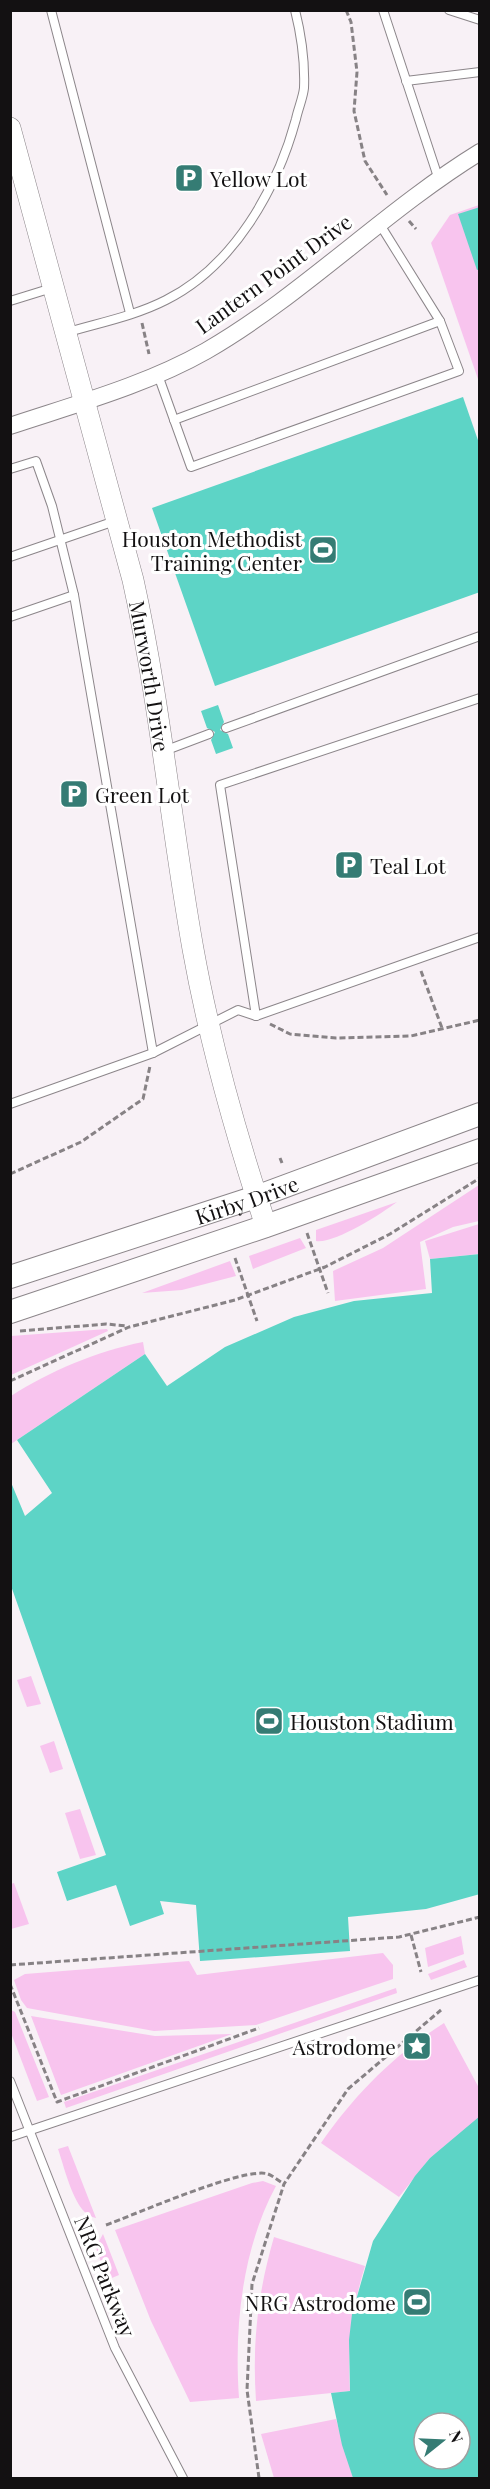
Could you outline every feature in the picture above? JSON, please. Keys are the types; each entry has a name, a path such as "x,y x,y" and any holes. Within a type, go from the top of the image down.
{"main road":[{"name":"Kirby Drive","path":"10,1277 256,1197 480,1114"},
{"name":"Kirby Drive","path":"10,1312 266,1226 480,1150"}],"street":[{"name":"Murworth Drive","path":"10,128 15,165 118,520 146,638 179,864 208,1024 224,1091 266,1226"},
{"name":"Lantern Point Drive","path":"10,426 158,375 207,351 278,302 438,177 480,152"}],"lane":[{"path":"51,10 134,311"},
{"path":"65,333 166,300 199,278 238,239 269,190 290,142 304,89 300,31 295,10"},
{"path":"383,10 438,177"},
{"path":"449,10 480,20"},
{"path":"406,81 480,72"},
{"path":"158,375 191,467 459,371 441,321 379,222"},
{"path":"10,301 52,287"},
{"path":"174,420 441,321"},
{"path":"10,469 36,461 61,540 74,595 153,1053"},
{"path":"10,557 118,520"},
{"path":"10,617 74,595"},
{"path":"226,728 480,636"},
{"path":"256,1016 220,785 480,698"},
{"path":"163,751 209,734"},
{"path":"10,1104 153,1053 238,1011 256,1016 480,937"},
{"path":"10,2137 480,1980"},
{"name":"NRG Parkway","path":"10,2081 115,2348 183,2478"}],"path":[{"path":"346,10 351,22 357,72 354,111 365,162 387,195"},
{"path":"408,220 416,229"},
{"path":"134,311 149,354"},
{"path":"417,959 442,1028"},
{"path":"256,1016 290,1035 336,1038 411,1036 480,1020"},
{"path":"10,1174 81,1142 143,1099 153,1053"},
{"path":"280,1158 282,1163"},
{"path":"10,1381 129,1327 249,1295 320,1269 390,1234 480,1178"},
{"path":"304,1226 328,1293"},
{"path":"232,1250 257,1321"},
{"path":"10,1332 106,1324 129,1327"},
{"path":"10,1965 411,1935 480,1917"},
{"path":"411,1935 422,1972"},
{"path":"10,1984 57,2102 259,2028"},
{"path":"259,2478 247,2390 252,2284 284,2184 348,2090 441,2010"},
{"path":"106,2225 227,2180 254,2173 268,2173 284,2184"}],"shaded area":[{"path":"479,205 479,382 431,243 450,215"},
{"path":"479,1185 479,1221 453,1227 420,1242 426,1289 335,1301 333,1271 383,1248"},
{"path":"397,1202 345,1233 324,1241 316,1241 316,1230"},
{"path":"479,1224 479,1254 430,1259 425,1241"},
{"path":"300,1238 306,1248 253,1269 249,1256"},
{"path":"230,1261 236,1276 182,1290 142,1293"},
{"path":"107,1329 108,1331 11,1375 11,1336"},
{"path":"143,1342 145,1354 11,1444 11,1396 74,1363"},
{"path":"31,1676 41,1704 27,1707 17,1680"},
{"path":"54,1741 63,1769 50,1773 40,1746"},
{"path":"80,1809 96,1855 80,1859 65,1813"},
{"path":"14,1883 29,1924 11,1929 11,1884"},
{"path":"461,1936 464,1954 428,1967 425,1948"},
{"path":"383,1953 393,1965 393,1979 256,2025 154,2031 27,2008 21,2000 14,1980 25,1974 189,1961 197,1975"},
{"path":"464,1960 467,1967 431,1980 428,1974"},
{"path":"396,1988 397,1993 66,2108 64,2102"},
{"path":"11,2010 15,2012 49,2097 37,2101 11,2033"},
{"path":"31,2016 155,2036 232,2034 61,2095"},
{"path":"444,2023 479,2088 479,2118 430,2158 399,2197 321,2143 376,2077 408,2048"},
{"path":"68,2146 96,2218 82,2209 72,2190 58,2149"},
{"path":"263,2181 276,2186 255,2236 243,2289 238,2344 239,2398 190,2402 151,2321 115,2230"},
{"path":"103,2234 119,2275 107,2280 96,2247"},
{"path":"274,2237 365,2266 352,2328 349,2359 350,2391 256,2401 255,2359 260,2298"},
{"path":"336,2419 353,2478 274,2478 261,2434"}],"building":[{"path":"480,207 480,269 477,270 458,214"},
{"name":"Houston Methodist Training Center","path":"463,397 480,446 480,592 215,686 152,508"},
{"path":"218,705 224,722 220,730 228,734 233,748 216,754 211,740 215,732 207,728 201,711"},
{"name":"Houston Stadium","path":"480,1254 480,1894 426,1909 348,1917 350,1951 200,1961 196,1905 160,1901 164,1914 130,1926 116,1885 67,1901 57,1872 106,1855 10,1583 10,1480 25,1516 52,1493 17,1440 145,1354 167,1386 225,1347 294,1317 354,1301 432,1293 430,1259"},
{"name":"NRG Astrodome","path":"480,2116 480,2478 353,2478 342,2445 331,2393 350,2391 349,2340 352,2314 373,2241 415,2176 430,2158"}],"place":[{"name":"Yellow Lot","path":"189,178"},
{"name":"Houston Methodist Training Center","path":"323,550"},
{"name":"Green Lot","path":"74,794"},
{"name":"Teal Lot","path":"349,865"},
{"name":"Houston Stadium","path":"269,1721"},
{"name":"Astrodome","path":"417,2046"},
{"name":"NRG Astrodome","path":"417,2302"}]}
